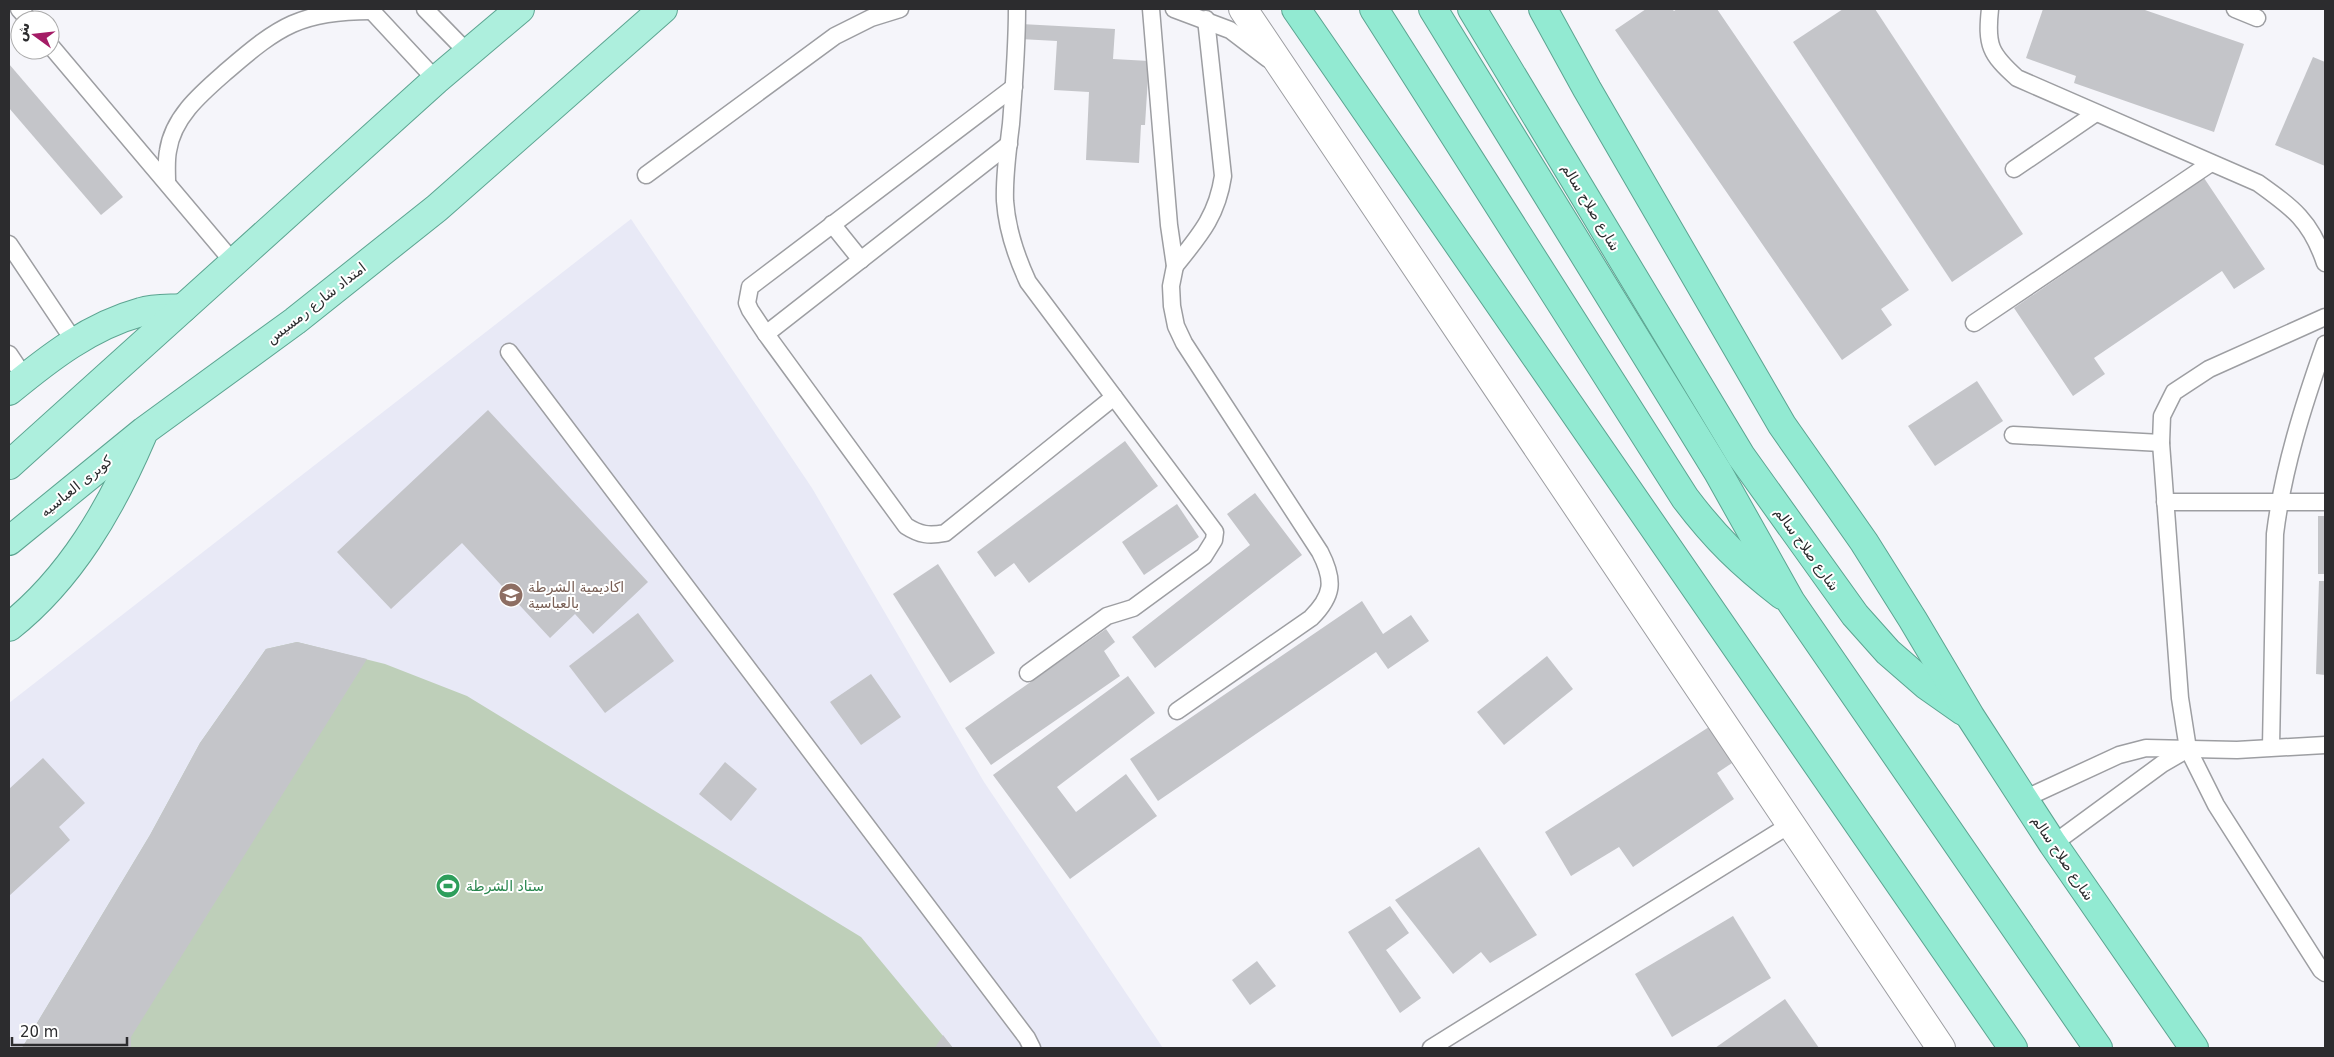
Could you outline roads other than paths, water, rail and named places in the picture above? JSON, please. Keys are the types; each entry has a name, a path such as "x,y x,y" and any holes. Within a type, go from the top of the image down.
{"highway":[{"path":"1296,9 2013,1048"},
{"path":"1374,9 1685,498 1713,535 1744,565 1791,602"},
{"path":"1433,9 1718,472 1791,602 2098,1048"},
{"name":"شارع صلاح سالم","path":"1472,9 1741,456 1855,615 1888,652 1926,685 1970,716 2053,844 2194,1048"},
{"path":"1543,9 1587,90 1782,426 1864,542 1914,620 1970,716"}],"main road":[{"path":"9,465 467,52 520,9"},
{"name":"امتداد شارع رمسيس","path":"9,627 27,613 67,569 100,522 144,431 295,321 437,208 663,9"},
{"path":"17,384 74,342 107,323 143,311 183,308"},
{"name":"كوبرى العباسيه","path":"9,541 144,431"}],"street":[{"path":"1243,9 1941,1048"}],"lane":[{"path":"425,9 467,52"},
{"path":"646,175 835,36 871,18 900,9"},
{"path":"1017,9 1017,53 1008,144 1005,201 1009,229 1016,256 1028,282 1211,524 1215,532 1214,540 1204,556 1133,608 1107,616 1028,673"},
{"path":"1151,9 1169,225 1175,266 1171,286 1176,326 1184,343 1320,552 1329,569 1330,587 1324,605 1311,618 1177,711"},
{"path":"1174,9 1206,19 1230,30 1285,71"},
{"path":"1990,9 1987,35 1997,60 2017,78 2258,183 2294,208 2317,239 2325,263"},
{"path":"2235,9 2257,18"},
{"path":"167,182 168,150 179,121 199,96 266,38 290,24 316,15 370,10 436,80"},
{"path":"1175,266 1210,220 1220,198 1223,176 1206,19"},
{"path":"60,57 234,263"},
{"path":"1014,87 750,287 747,303 766,334 906,526 918,533 932,536 945,533 1114,397"},
{"path":"2014,169 2096,113"},
{"path":"766,334 1008,144"},
{"path":"1974,323 2210,163"},
{"path":"832,224 860,260"},
{"path":"9,244 74,342"},
{"path":"2325,317 2209,369 2174,392 2162,416 2161,443 2180,698 2188,749 2216,805 2321,970 2325,973"},
{"path":"2271,747 2275,534 2279,502 2291,448 2325,344"},
{"path":"509,352 1009,1014 1032,1048"},
{"path":"9,354 17,384"},
{"path":"2013,435 2161,443"},
{"path":"2165,502 2325,502"},
{"path":"2024,799 2119,755 2146,748 2237,750 2325,745"},
{"path":"2053,844 2162,764 2188,749"},
{"path":"1431,1048 1791,824"}],"place":[{"name":"اكاديمية الشرطة بالعباسية","path":"511,595"},
{"name":"ستاد الشرطة","path":"448,886"}]}
